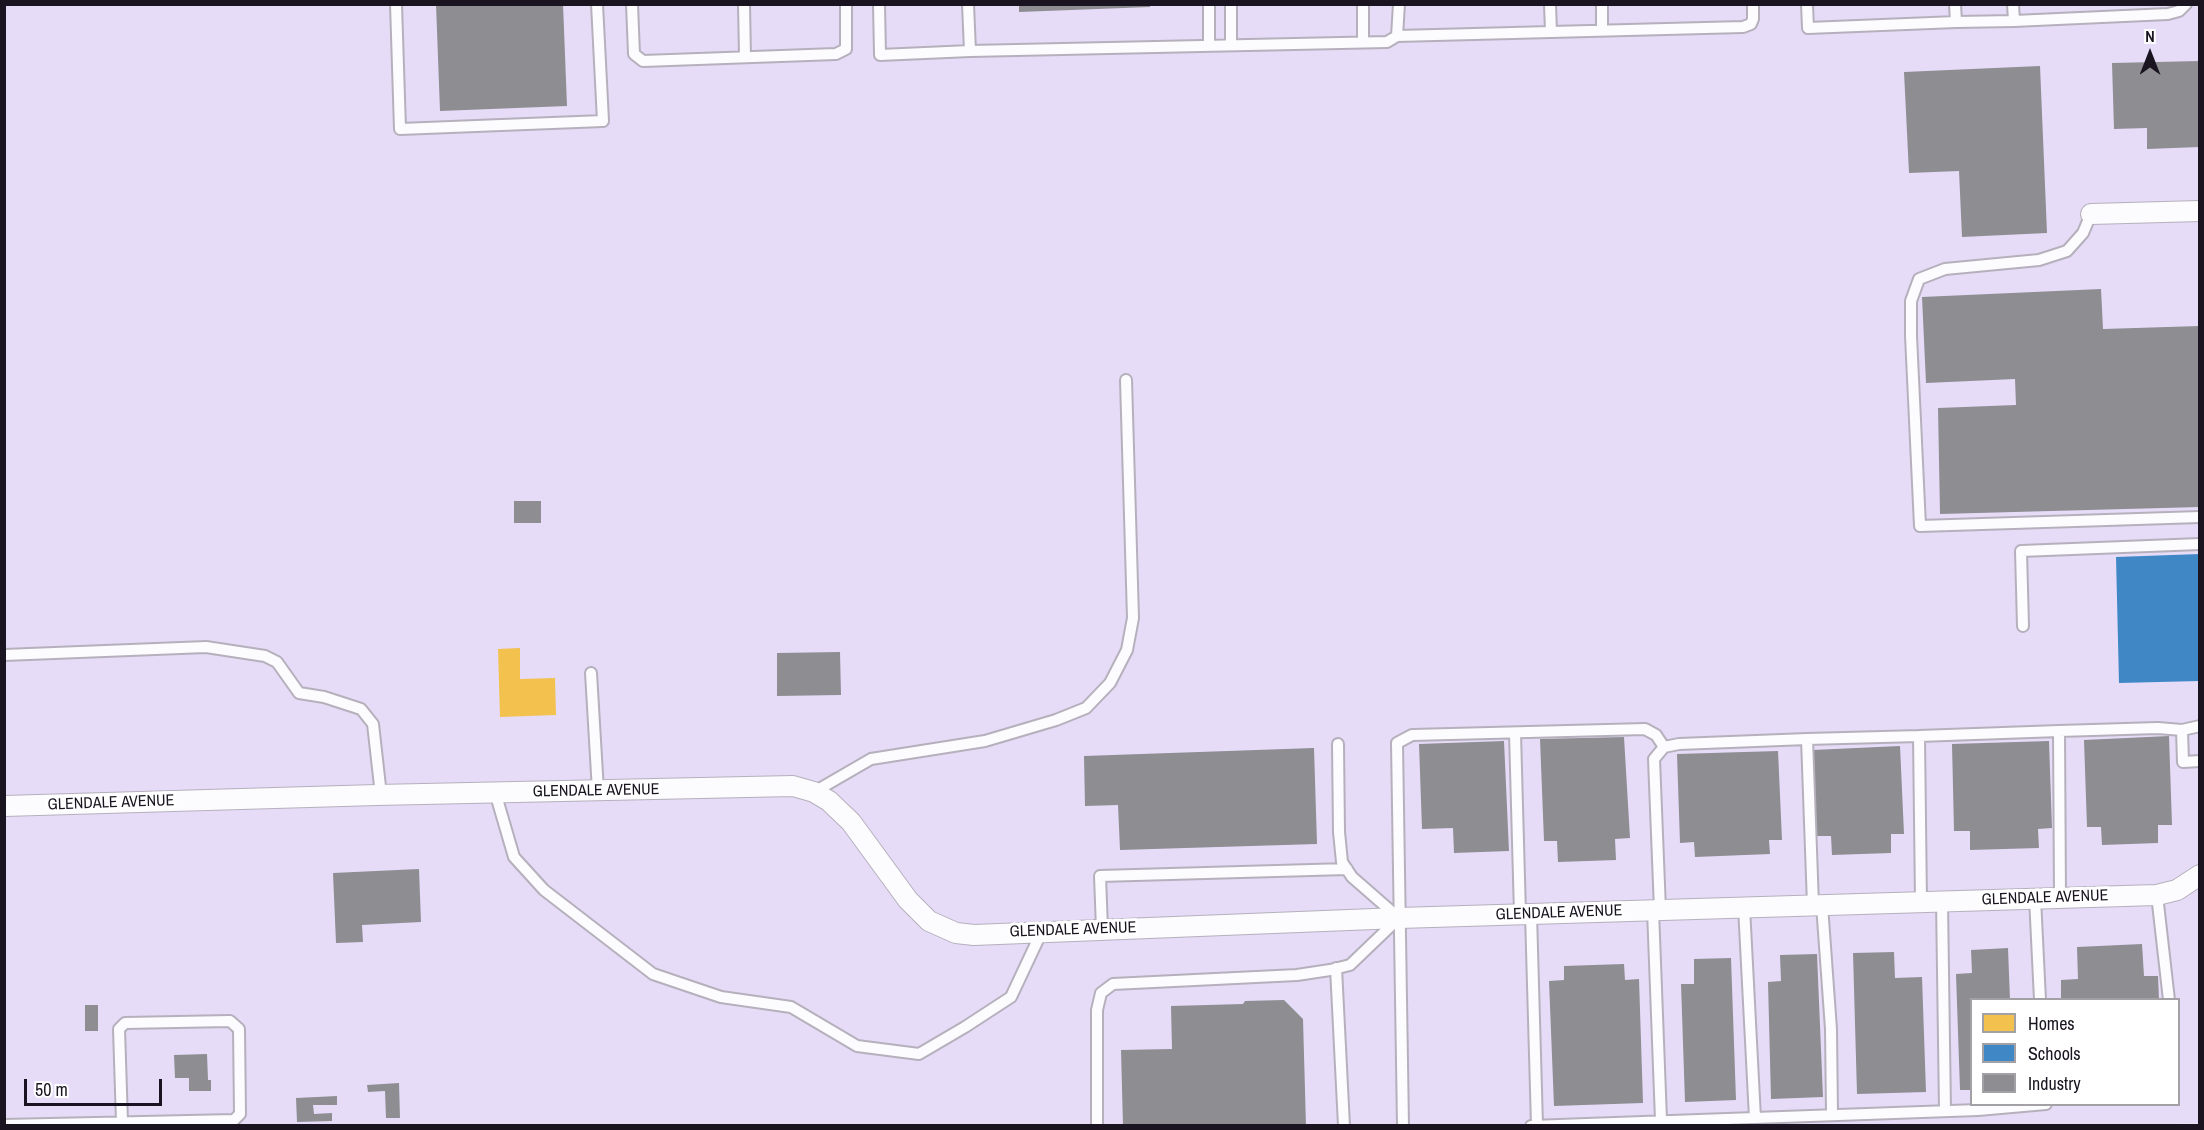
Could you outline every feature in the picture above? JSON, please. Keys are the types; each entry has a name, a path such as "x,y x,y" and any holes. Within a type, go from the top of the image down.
{"street":[{"path":"2091,214 2199,211"},
{"name":"GLENDALE AVENUE","path":"4,806 793,786 814,792 829,801 851,822 908,900 929,921 956,933 974,934 1399,918 2157,895 2177,890 2199,875"}],"lane":[{"path":"396,4 399,129 603,120 597,4"},
{"path":"632,4 634,54 643,61 836,54 846,49 846,4"},
{"path":"744,4 745,57"},
{"path":"879,4 880,56 970,51 1387,42 1397,36 1743,27 1750,24 1753,19 1753,4"},
{"path":"968,4 970,51"},
{"path":"1209,4 1209,46"},
{"path":"1231,4 1231,45"},
{"path":"1363,4 1364,42"},
{"path":"1397,36 1399,4"},
{"path":"1550,4 1551,32"},
{"path":"1602,4 1602,30"},
{"path":"1807,4 1808,28 2168,14 2179,11 2186,4"},
{"path":"1955,4 1956,22"},
{"path":"2013,4 2014,21"},
{"path":"2091,214 2083,233 2067,251 2038,260 1945,269 1919,279 1911,301 1911,336 1920,525 2199,517"},
{"path":"814,792 871,759 985,741 1056,720 1086,708 1110,683 1127,650 1133,618 1126,380"},
{"path":"2024,626 2021,551 2199,544"},
{"path":"4,655 206,647 265,656 277,662 299,693 324,697 361,709 374,724 381,795"},
{"path":"591,673 598,791"},
{"path":"1661,1120 1654,759 1664,747 1679,744 1807,739 2158,728 2182,730 2199,726"},
{"path":"1403,1125 1397,743 1412,735 1645,729 1656,735 1664,747"},
{"path":"2182,730 2183,762 2199,761"},
{"path":"2059,731 2060,897"},
{"path":"1515,733 1537,1125"},
{"path":"1919,736 1921,902"},
{"path":"1807,739 1818,905 1831,1029 1832,1114"},
{"path":"1338,744 1339,832 1342,862 1352,877 1399,918"},
{"path":"495,792 514,856 544,890 653,974 721,997 791,1007 858,1046 918,1054 965,1027 1011,997 1042,931"},
{"path":"1102,929 1100,876 1347,868"},
{"path":"2157,895 2169,998"},
{"path":"2035,898 2040,998"},
{"path":"1942,901 1945,1111"},
{"path":"1744,907 1755,1118"},
{"path":"1097,1125 1097,1010 1101,993 1113,984 1297,975 1350,965 1399,918"},
{"path":"1336,968 1344,1125"},
{"path":"4,1125 234,1120 240,1114 239,1029 230,1022 125,1023 119,1029 122,1122"},
{"path":"1531,1125 1945,1111 2016,1106"}],"shaded area":[{"path":"5,5 2199,5 2199,1123 2114,1126 5,1126"}],"building: Homes":[{"path":"520,648 520,679 555,678 556,715 500,717 498,649"}],"building: Schools":[{"path":"2200,554 2200,681 2119,683 2116,557"}],"building: Industry":[{"path":"436,4 563,4 567,106 440,111"},
{"path":"1019,4 1150,4 1150,7 1019,12"},
{"path":"2200,61 2200,147 2147,149 2147,128 2114,129 2112,63"},
{"path":"2040,66 2047,233 1962,237 1959,171 1909,173 1904,72"},
{"path":"2101,289 2103,329 2200,326 2200,507 1940,514 1938,408 2016,405 2015,379 1926,383 1922,297"},
{"path":"514,501 541,501 541,523 514,523"},
{"path":"840,652 841,695 777,696 777,653"},
{"path":"2169,736 2172,825 2158,825 2158,843 2102,845 2101,827 2087,827 2084,740"},
{"path":"1624,737 1630,838 1615,839 1616,860 1558,862 1557,841 1544,841 1540,739"},
{"path":"1504,741 1509,851 1454,853 1453,828 1422,829 1419,744"},
{"path":"2049,741 2052,828 2038,829 2039,848 1970,850 1970,831 1954,831 1952,744"},
{"path":"1900,746 1904,834 1891,834 1891,853 1832,855 1831,836 1817,836 1813,750"},
{"path":"1314,748 1317,844 1120,850 1118,805 1085,806 1084,756"},
{"path":"1778,751 1782,840 1769,840 1770,854 1695,857 1694,842 1680,843 1677,754"},
{"path":"419,869 421,922 362,925 363,942 336,943 333,873"},
{"path":"2142,944 2144,976 2158,976 2159,998 2061,998 2061,980 2078,979 2077,947"},
{"path":"2008,948 2010,998 1970,998 1970,1090 1960,1090 1956,974 1972,973 1971,950"},
{"path":"1894,952 1895,978 1922,977 1926,1092 1857,1094 1853,953"},
{"path":"1817,954 1823,1097 1771,1099 1768,982 1781,981 1780,955"},
{"path":"1731,958 1736,1100 1685,1102 1681,984 1694,984 1694,959"},
{"path":"1624,964 1625,980 1639,979 1643,1103 1554,1106 1549,981 1564,980 1564,966"},
{"path":"1284,1000 1303,1019 1306,1126 1123,1126 1121,1050 1172,1049 1171,1006 1243,1004 1245,1001"},
{"path":"85,1005 98,1005 98,1031 85,1031"},
{"path":"207,1054 208,1080 211,1080 211,1091 189,1091 189,1078 175,1078 174,1055"},
{"path":"399,1083 400,1118 386,1118 385,1091 368,1092 367,1085"},
{"path":"337,1096 337,1105 313,1105 314,1114 332,1113 332,1121 297,1122 296,1098"}]}
